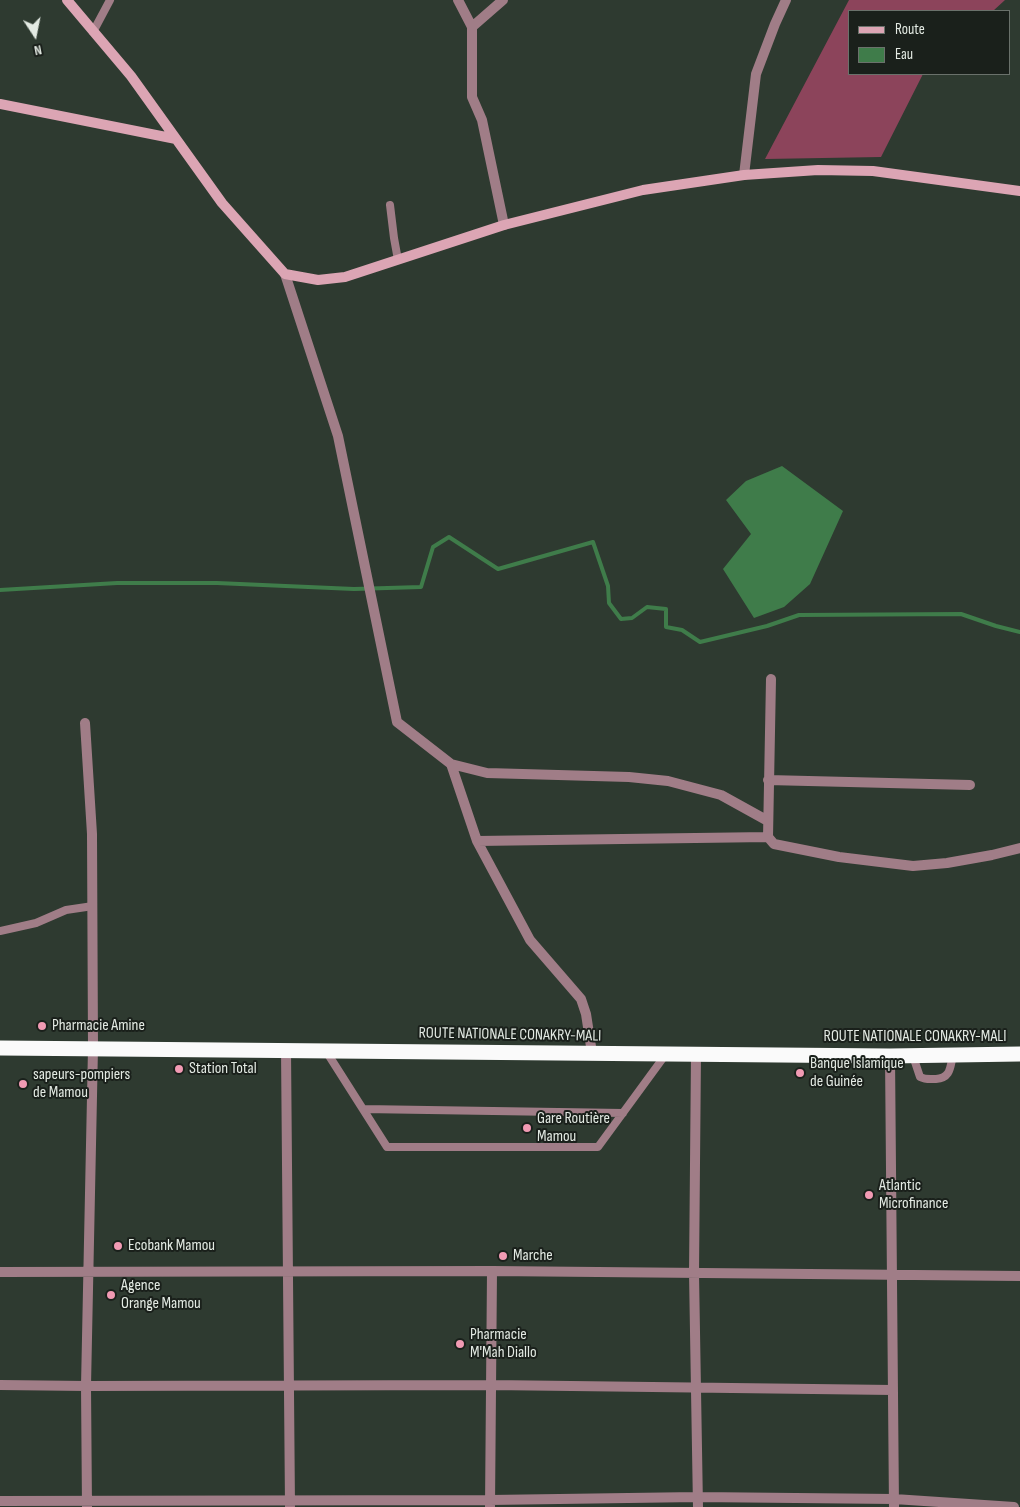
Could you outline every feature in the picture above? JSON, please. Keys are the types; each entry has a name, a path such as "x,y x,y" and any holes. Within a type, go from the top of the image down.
{"highway":[{"name":"ROUTE NATIONALE CONAKRY-MALI","path":"0,1048 890,1056 1020,1054"}],"street":[{"path":"67,0 131,76 222,203 285,274 338,436 397,722 451,764 487,774 629,777 668,781 721,795 768,822"},
{"path":"458,0 472,27 472,97 482,120 504,225"},
{"path":"472,27 503,0"},
{"path":"744,174 756,74 786,0"},
{"path":"0,104 176,139"},
{"path":"285,274 318,280 345,277 504,225 643,190 744,174 818,170 873,171 1020,191"},
{"path":"771,678 768,837 774,844 839,857 913,866 947,863 1020,848"},
{"path":"85,723 92,834 93,906 93,1048 86,1386 87,1503"},
{"path":"451,764 477,841 530,940 581,999 586,1014 592,1053"},
{"path":"768,780 970,785"},
{"path":"477,841 768,837"},
{"path":"286,1050 290,1504"},
{"path":"696,1054 694,1273 698,1502"},
{"path":"890,1056 894,1503"},
{"path":"0,1272 492,1271 1020,1276"},
{"path":"490,1503 492,1271"},
{"path":"0,1385 491,1385 893,1390"},
{"path":"0,1501 290,1504 894,1503 1014,1507"}],"lane":[{"path":"93,32 110,0"},
{"path":"390,205 398,260"},
{"path":"0,931 36,923 66,910 93,906"},
{"path":"326,1051 387,1147 598,1147 666,1054"},
{"path":"913,1056 920,1077 925,1079 945,1077 949,1074 952,1055"},
{"path":"363,1109 623,1113"}],"shaded area":[{"path":"849,0 1005,0 994,10 848,10 848,75 922,75 881,157 765,159"}],"water":[{"path":"782,466 843,511 810,584 784,607 754,618 723,569 751,534 726,500 746,481"}],"waterway":[{"path":"0,590 117,583 217,583 354,589 421,587 433,547 449,537 498,569 593,542 608,586 609,603 621,619 632,618 647,607 666,609 666,627 682,630 700,642 767,626 799,615 961,614 1020,632"}],"place":[{"name":"Pharmacie Amine","path":"42,1026"},
{"name":"Station Total","path":"179,1069"},
{"name":"Banque Islamique de Guinée","path":"800,1073"},
{"name":"sapeurs-pompiers de Mamou","path":"23,1084"},
{"name":"Gare Routière Mamou","path":"527,1128"},
{"name":"Atlantic Microfinance","path":"869,1195"},
{"name":"Ecobank Mamou","path":"118,1246"},
{"name":"Marche","path":"503,1256"},
{"name":"Agence Orange Mamou","path":"111,1295"},
{"name":"Pharmacie M'Mah Diallo","path":"460,1344"}]}
